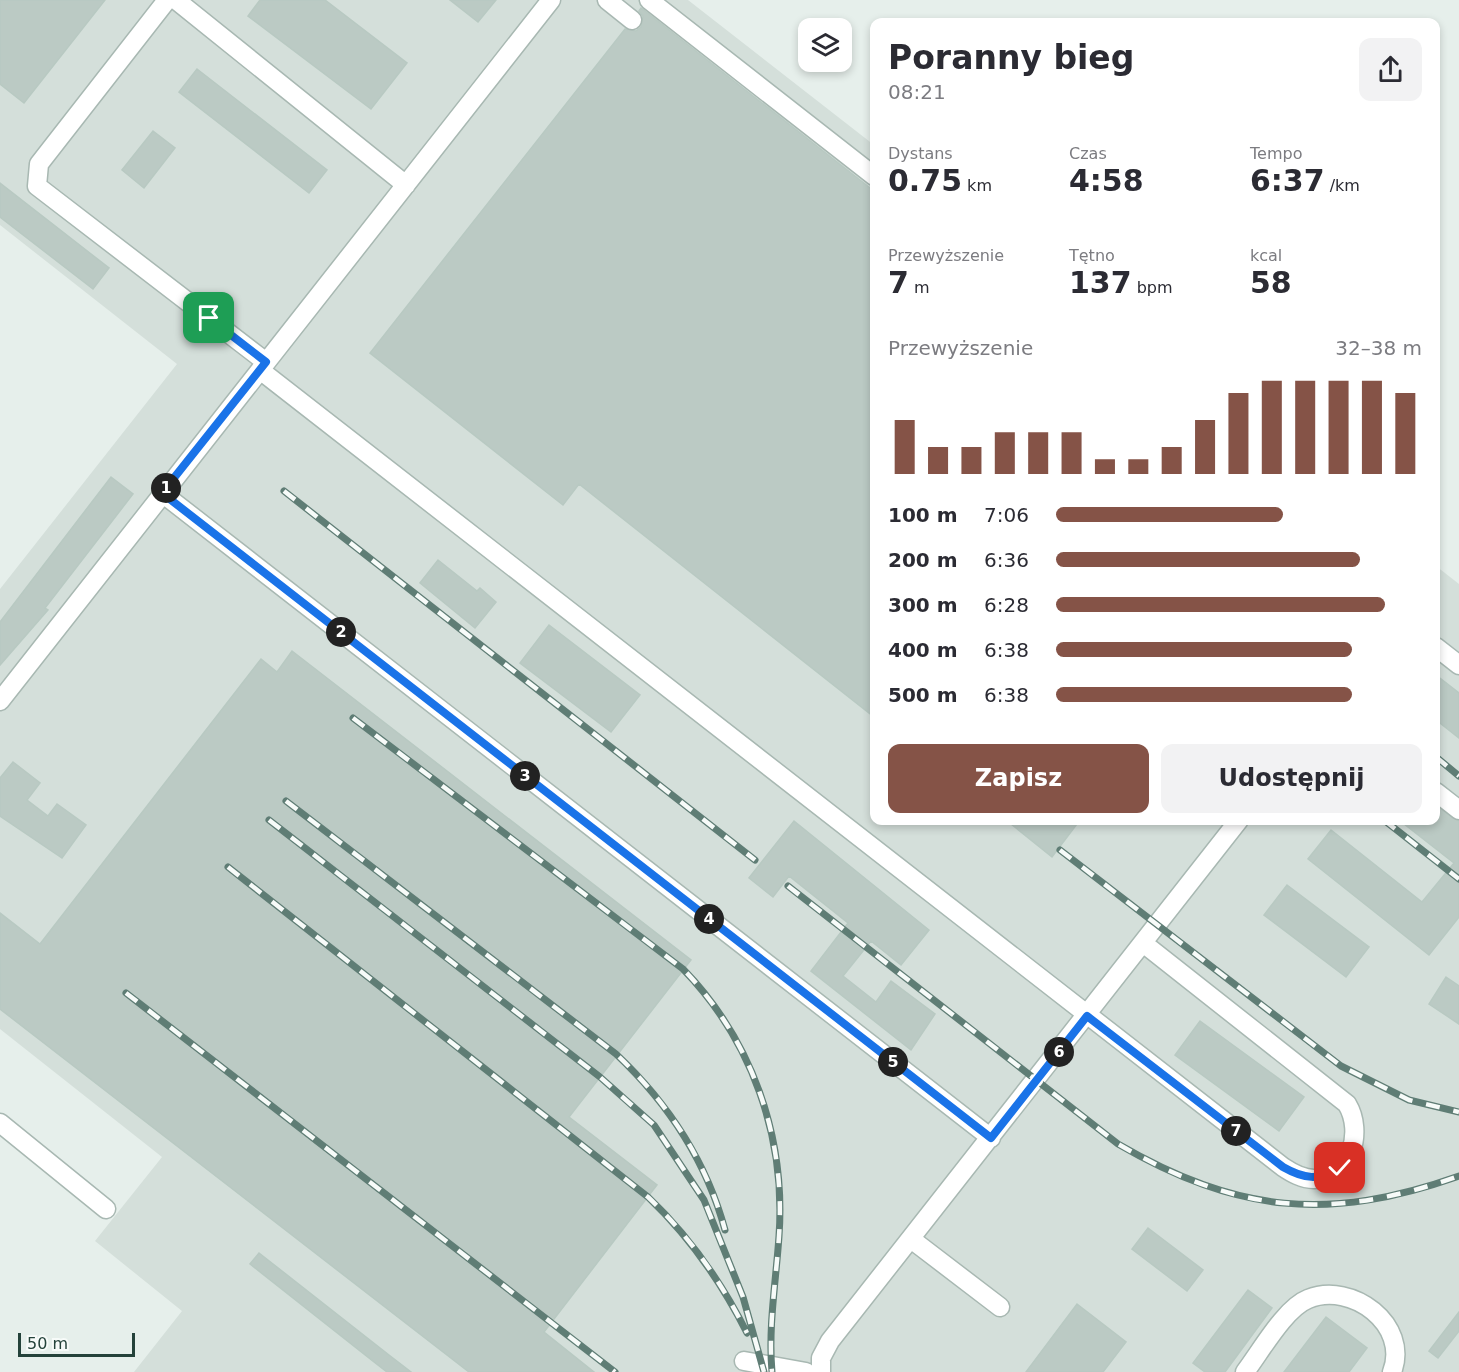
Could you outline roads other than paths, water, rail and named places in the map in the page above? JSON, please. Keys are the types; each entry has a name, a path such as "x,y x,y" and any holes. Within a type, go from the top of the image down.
{"lane":[{"path":"167,0 39,164 37,186 1087,1016 1283,1167 1297,1176 1313,1179 1328,1176 1340,1168 1355,1142 1356,1126 1347,1104 1143,944"},
{"path":"176,0 406,184"},
{"path":"0,701 551,0"},
{"path":"607,0 632,20"},
{"path":"649,0 870,173"},
{"path":"162,493 991,1138"},
{"path":"1440,650 1459,665"},
{"path":"1440,795 1459,810"},
{"path":"821,1372 821,1358 830,1341 1235,825"},
{"path":"0,1123 106,1209"},
{"path":"911,1239 1000,1307"},
{"path":"1245,1372 1292,1310 1306,1299 1323,1294 1341,1294 1360,1301 1388,1327 1396,1344 1396,1361 1392,1372"},
{"path":"744,1361 806,1372"}],"railway":[{"path":"284,491 755,860"},
{"path":"353,718 683,969 728,1027 746,1059 760,1092 777,1162 780,1199 772,1321 772,1372"},
{"path":"1440,760 1459,776"},
{"path":"286,801 616,1054 652,1092 683,1134 707,1180 725,1230"},
{"path":"269,820 600,1077 654,1125 704,1200 743,1297 764,1372"},
{"path":"1390,825 1459,879"},
{"path":"1060,850 1341,1066 1409,1100 1459,1112"},
{"path":"228,867 648,1197 678,1228 704,1260 747,1333"},
{"path":"788,886 1118,1144 1161,1167 1203,1185 1244,1197 1284,1203 1325,1204 1368,1200 1412,1191 1459,1176"},
{"path":"126,993 615,1372"}]}
